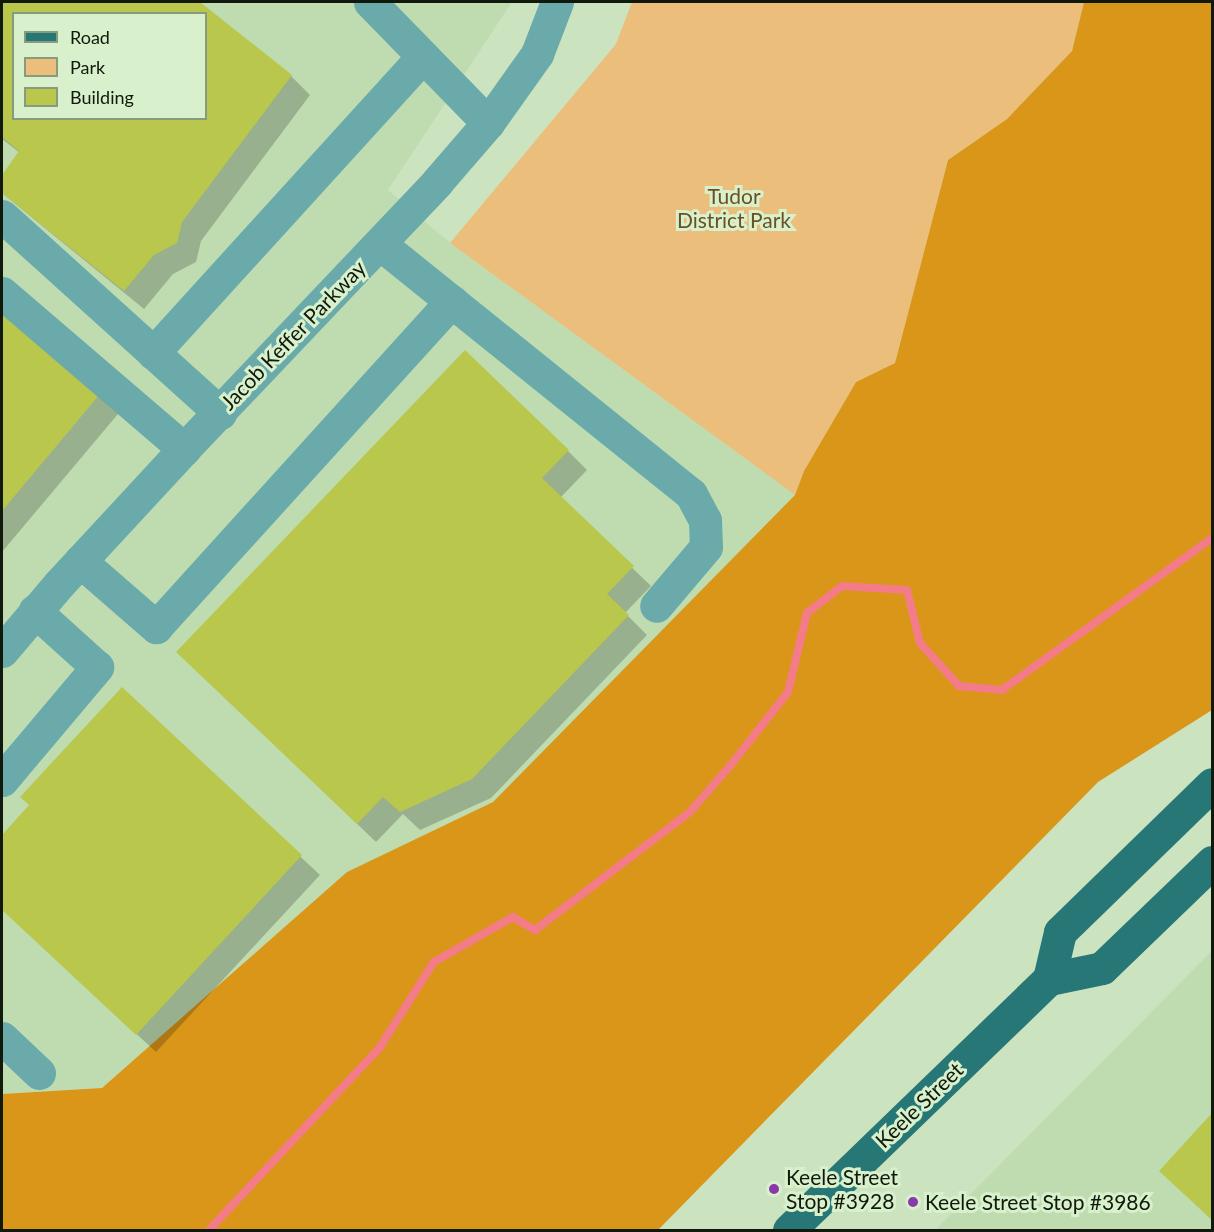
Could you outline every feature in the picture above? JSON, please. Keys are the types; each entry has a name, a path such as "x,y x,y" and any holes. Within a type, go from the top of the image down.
{"main road":[{"path":"1212,784 1060,932 1049,980 1102,968 1212,862"},
{"name":"Keele Street","path":"789,1230 1049,980"}],"street":[{"path":"370,2 488,123"},
{"name":"Jacob Keffer Parkway","path":"2,651 80,561 380,243 488,123 537,54 558,2"},
{"path":"153,353 423,56"},
{"path":"2,216 220,413"},
{"path":"380,243 692,494 705,520 706,547 656,606"},
{"path":"2,293 184,449"},
{"path":"80,561 156,627 452,301"},
{"path":"2,780 97,667 35,611"},
{"path":"2,1038 39,1073"}],"shaded area":[{"path":"2,2 512,2 388,190 450,243 795,495 493,802 347,872 102,1088 2,1094"},
{"path":"1084,2 1212,2 1212,710 1098,782 658,1230 2,1230 2,1094 102,1088 347,872 493,802 795,495 804,471 856,382 895,363 948,160 1007,119 1072,51"},
{"path":"1212,951 1212,1230 935,1230"}],"green space":[{"name":"Tudor District Park","path":"632,2 1084,2 1072,51 1007,119 948,160 895,363 856,382 804,471 795,495 450,243 616,44"}],"building":[{"path":"2,2 200,2 292,75 182,222 177,243 154,255 124,291 2,193 2,175 19,151 2,137"},
{"path":"2,301 105,388 2,511"},
{"path":"465,350 569,450 542,478 634,566 607,594 629,615 472,779 400,812 383,797 357,824 176,652"},
{"path":"122,687 302,855 136,1035 2,910 2,835 29,805 20,797"},
{"path":"1212,1113 1212,1220 1159,1171"}],"waterway":[{"path":"209,1230 380,1047 434,962 513,917 535,930 690,812 730,766 788,692 807,613 842,586 907,590 920,643 959,686 1002,690 1212,538"}],"place":[{"name":"Keele Street Stop #3928","path":"774,1189"},
{"name":"Keele Street Stop #3986","path":"913,1202"}]}
